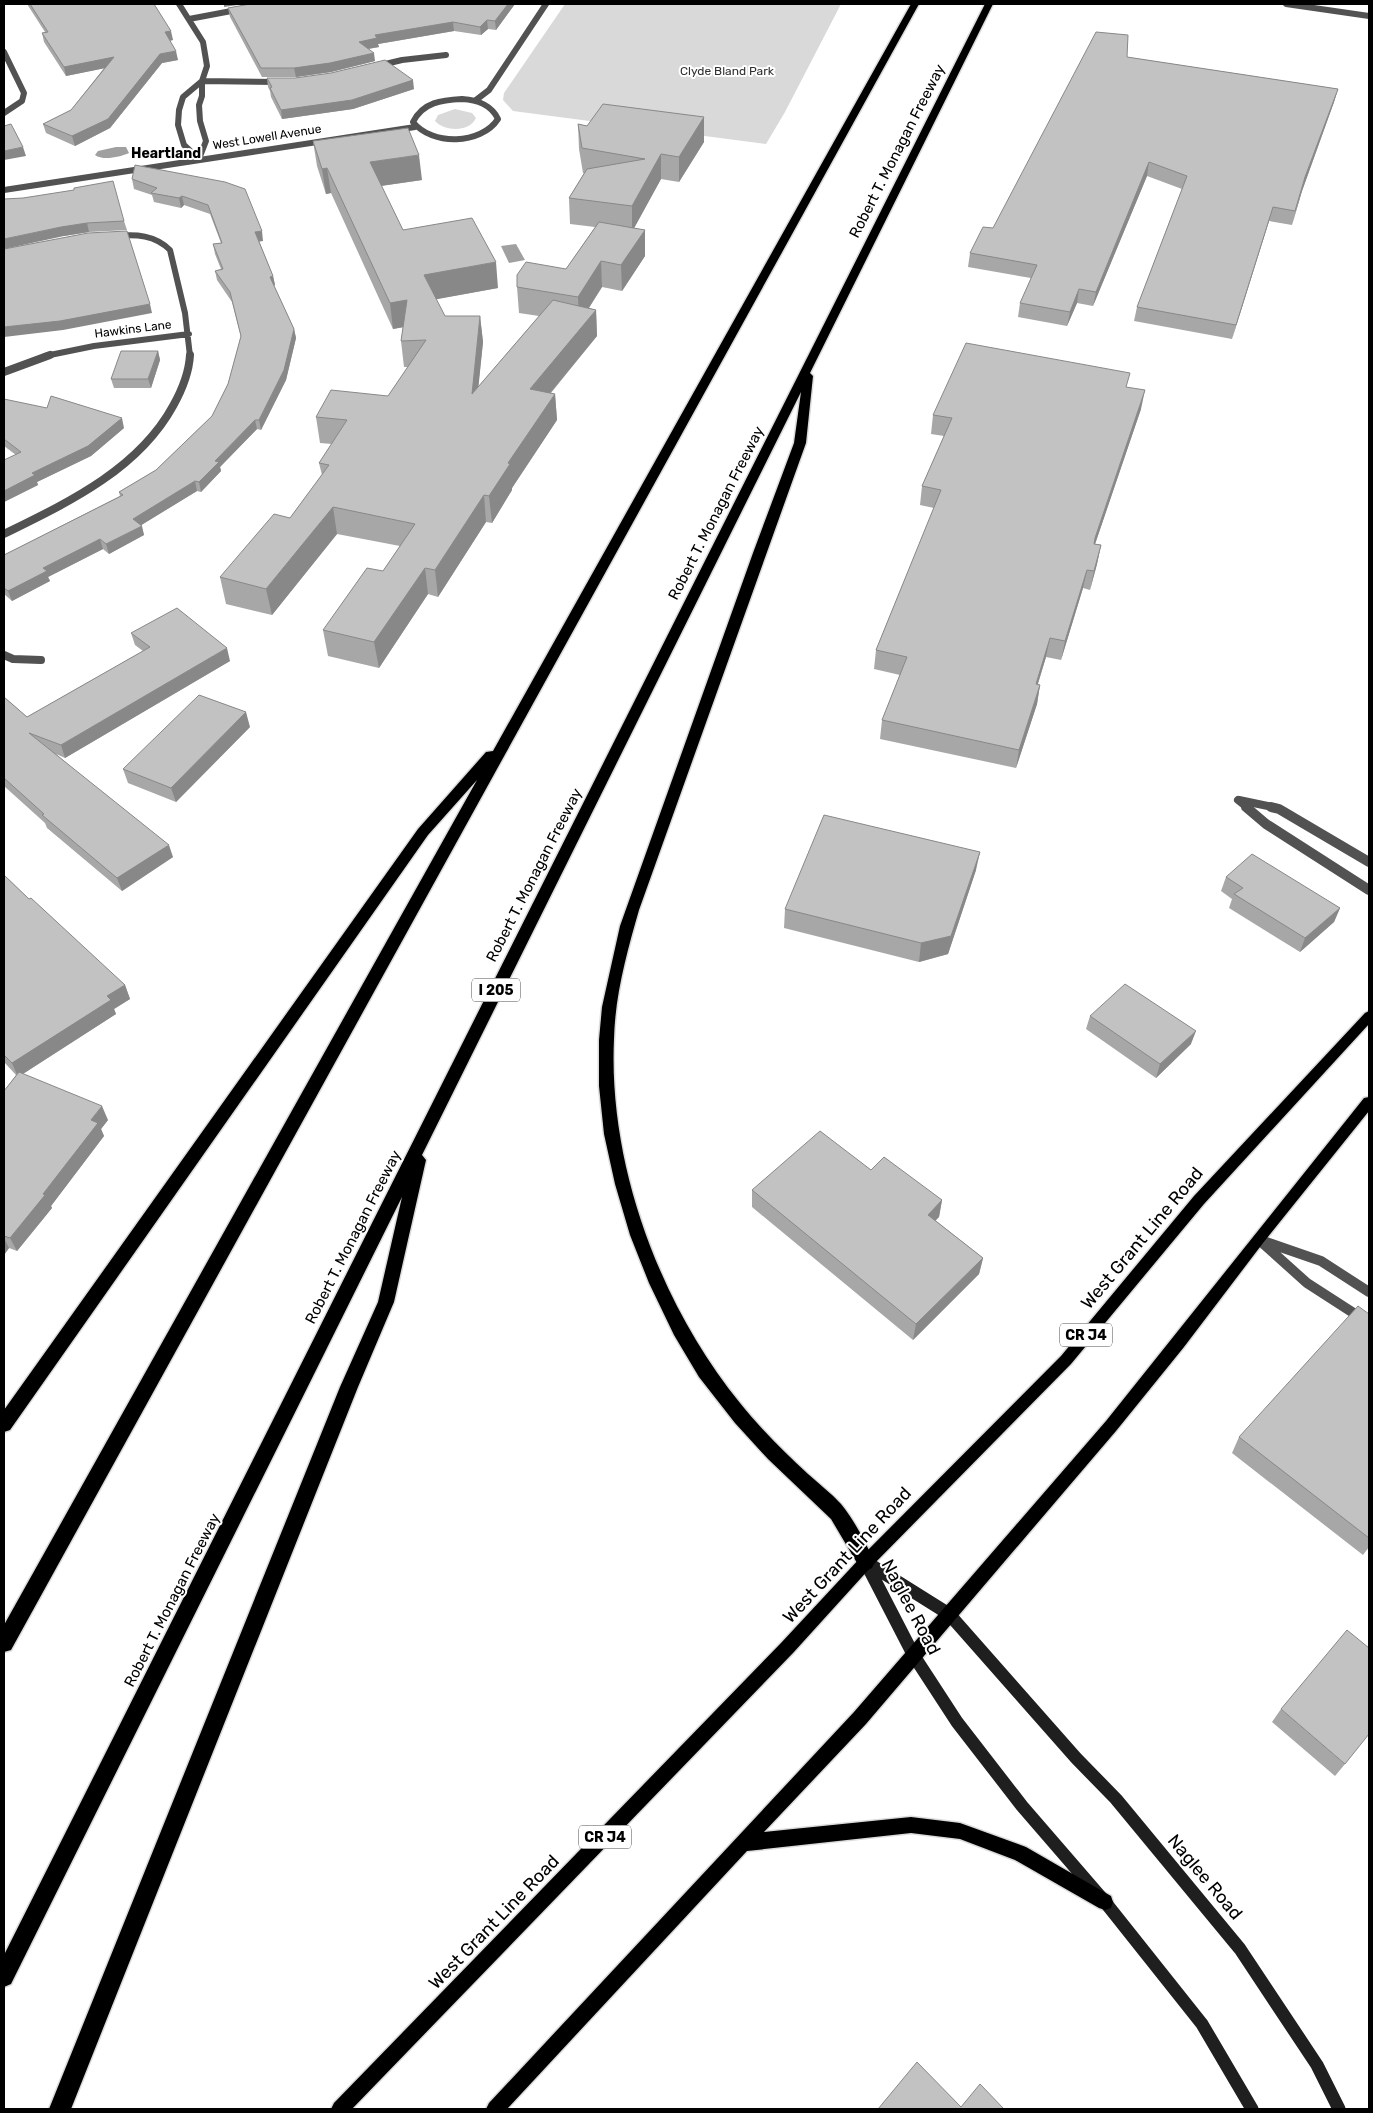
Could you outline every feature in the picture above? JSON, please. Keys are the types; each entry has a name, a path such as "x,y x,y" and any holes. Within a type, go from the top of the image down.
{"highway":[{"path":"4,1643 915,4"},
{"name":"Robert T. Monagan Freeway","path":"4,1977 990,4"},
{"path":"810,364 800,443 749,579 632,910 618,955 610,996 606,1041 607,1092 614,1140 636,1228 653,1274 674,1317 700,1362 732,1407 768,1447 837,1512 866,1562"},
{"path":"4,1424 423,832 510,733"},
{"path":"60,2109 349,1387 386,1302 423,1136"}],"main road":[{"name":"West Grant Line Road","path":"340,2109 787,1648 866,1562 1066,1360 1198,1200 1369,1016"},
{"path":"495,2109 860,1718 914,1656 1112,1426 1179,1343 1258,1239 1369,1102"},
{"name":"Naglee Road","path":"866,1562 949,1614 1076,1758 1116,1799 1240,1950 1316,2065 1339,2109"},
{"name":"Naglee Road","path":"866,1562 914,1656 957,1722 1010,1791 1105,1902 1202,2024 1252,2109"},
{"path":"744,1842 911,1825 960,1831 1020,1853 1105,1902"}],"street":[{"path":"179,4 203,42 207,66 202,81 202,96 199,105 200,121 206,141 199,159 184,145 178,125 178,110 183,97 202,81 287,82"},
{"path":"476,100 489,90 546,4"},
{"path":"1286,4 1369,16"},
{"path":"189,19 247,8"},
{"path":"4,52 24,93 22,101 4,113"},
{"path":"367,68 402,60 446,55"},
{"path":"443,100 476,100 494,110 498,119 492,128 479,135 461,139 441,139 424,134 415,126 412,122 416,112 428,105 443,100"},
{"name":"West Lowell Avenue","path":"4,190 415,126"},
{"path":"107,236 132,234 147,236 165,244 170,250 189,334"},
{"name":"Hawkins Lane","path":"4,372 29,359 60,350 189,334 190,353 186,379 172,411 142,446 106,477 77,496 4,534"},
{"path":"4,655 13,659 41,660"},
{"path":"1369,862 1279,809 1238,800 1266,824 1369,890"},
{"path":"1258,1239 1321,1261 1369,1292"},
{"path":"1258,1239 1307,1283 1369,1323"}],"green space":[{"name":"Clyde Bland Park","path":"565,4 841,4 785,112 766,144 513,111 503,100 504,93"},
{"path":"455,109 472,113 476,118 468,126 457,129 439,125 435,121 438,115"}],"shaded area":[{"path":"126,147 129,153 107,158 95,155 98,151"},
{"path":"516,244 525,260 509,263 501,246"}],"building":[{"path":"30,4 154,4 171,31 165,32 176,51 160,54 108,119 72,136 43,124 71,110 114,57 64,67 42,33 48,32"},
{"path":"250,4 508,4 495,21 487,20 480,27 453,22 375,35 377,38 359,42 374,53 330,63 294,68 261,68 228,8"},
{"path":"1096,32 1128,35 1127,57 1338,89 1305,177 1295,211 1273,207 1236,325 1137,307 1187,176 1149,162 1096,292 1079,289 1070,312 1020,303 1037,265 970,253 983,227 993,228"},
{"path":"385,60 413,80 352,100 281,110 267,78 295,78 331,73"},
{"path":"603,104 704,117 679,157 661,154 632,206 569,198 587,169 645,159 582,148 578,124 587,126"},
{"path":"11,124 23,147 4,151 4,126"},
{"path":"408,128 419,155 370,162 403,230 472,218 496,262 424,275 445,316 480,316 472,394 553,300 596,310 530,389 555,394 508,463 510,464 489,496 484,495 435,570 425,568 374,642 323,630 367,568 383,571 415,524 333,507 266,589 220,577 274,514 290,518 329,465 319,463 347,420 316,417 331,390 388,396 426,340 401,341 407,300 390,303 327,168 322,169 313,141"},
{"path":"135,165 225,182 245,189 262,231 255,232 273,276 270,277 294,329 284,370 259,420 255,420 215,461 219,462 199,482 195,481 133,519 142,526 106,544 100,539 43,568 47,571 8,591 4,588 4,555 123,495 119,492 156,470 212,416 228,384 241,336 230,292 215,271 223,269 213,244 222,243 208,205 182,196 179,198 151,193 157,188 132,179"},
{"path":"113,181 124,221 87,223 4,239 4,199 74,190 74,188"},
{"path":"599,222 645,230 621,265 601,261 578,297 517,287 517,275 526,262 566,269"},
{"path":"127,231 150,304 60,321 4,327 4,249 88,233"},
{"path":"966,343 1130,373 1126,387 1145,390 1095,538 1094,544 1101,545 1094,571 1087,570 1065,641 1050,638 1036,684 1040,685 1019,750 882,720 907,657 876,650 941,490 922,486 952,418 933,415"},
{"path":"121,351 158,351 148,379 111,379"},
{"path":"51,396 122,418 88,446 32,473 35,475 4,491 4,460 21,452 4,439 4,399 47,408"},
{"path":"177,608 227,648 61,745 29,733 169,845 117,878 42,815 44,814 4,778 4,697 27,717 150,647 131,633"},
{"path":"199,695 246,712 171,788 123,769"},
{"path":"824,815 980,852 951,936 921,943 785,909"},
{"path":"1252,854 1340,908 1305,938 1234,894 1243,888 1226,877"},
{"path":"4,875 125,985 107,996 111,1000 12,1063 4,1055"},
{"path":"1125,984 1196,1031 1160,1064 1090,1016"},
{"path":"19,1072 102,1106 91,1120 98,1123 43,1194 45,1195 10,1238 4,1236 4,1091"},
{"path":"820,1131 871,1170 884,1157 942,1200 928,1215 983,1258 916,1324 752,1190"},
{"path":"1358,1306 1369,1314 1369,1538 1239,1437"},
{"path":"1347,1630 1369,1648 1369,1734 1345,1764 1281,1709"},
{"path":"917,2062 961,2107 980,2084 1004,2109 878,2109"}],"district":[{"name":"Heartland","path":"166,153"}]}
